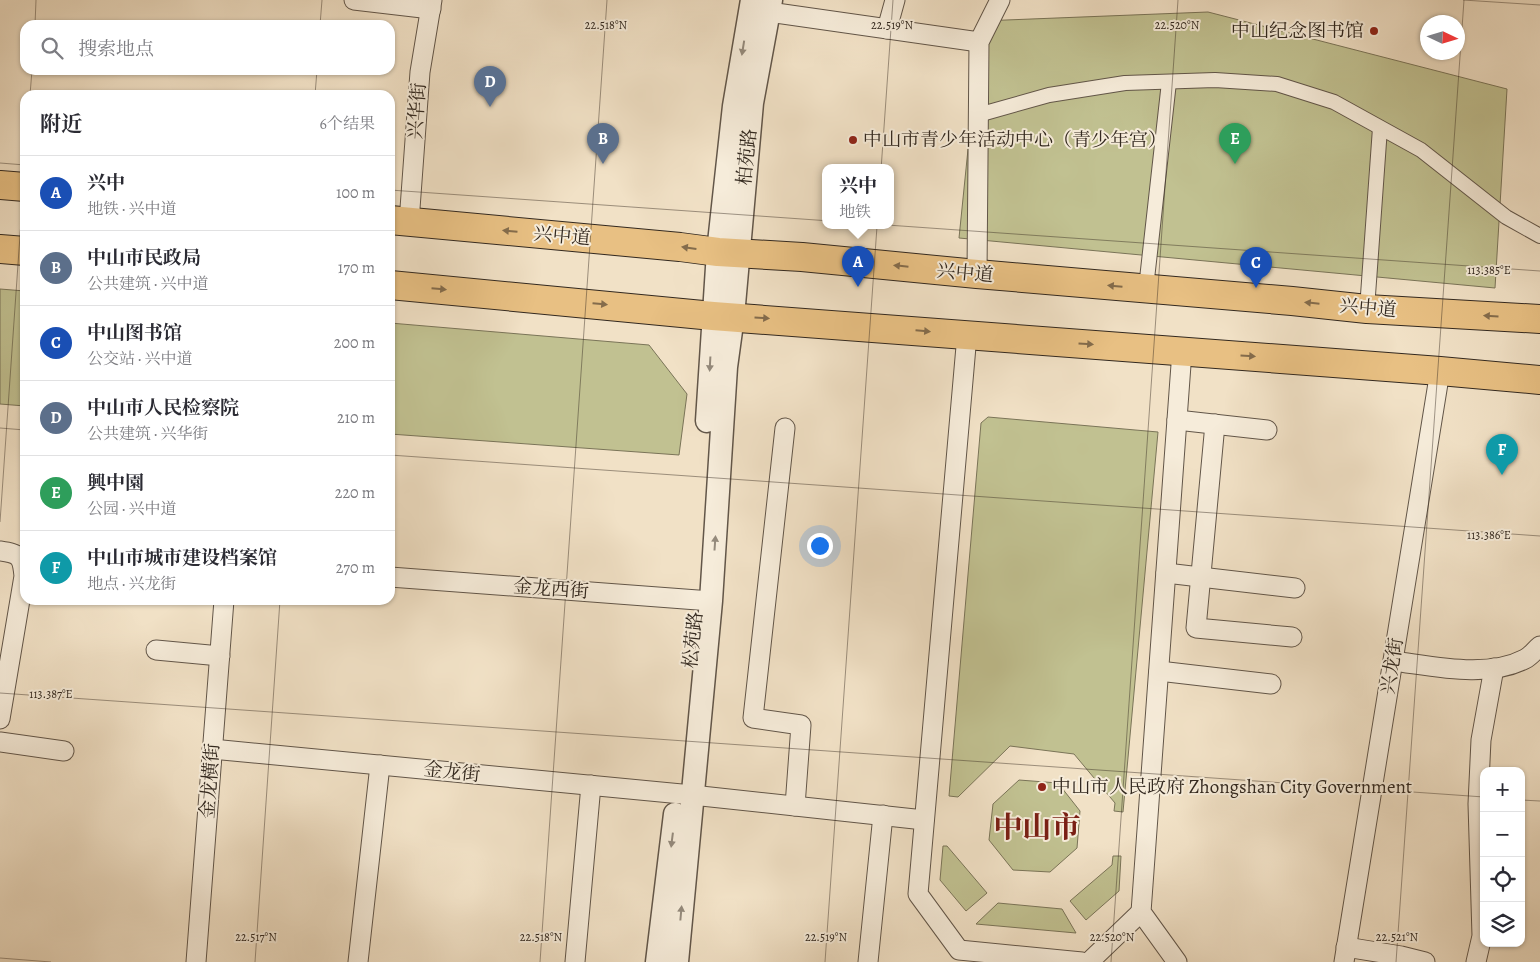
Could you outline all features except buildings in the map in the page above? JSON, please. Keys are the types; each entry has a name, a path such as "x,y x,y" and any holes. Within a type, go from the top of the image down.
{"main road":[{"name":"兴中道","path":"399,221 1367,309 1540,319"},
{"path":"0,249 20,251"},
{"path":"395,285 723,316 1540,380"}],"street":[{"path":"354,0 431,4"},
{"path":"887,29 895,0"},
{"path":"977,274 979,42 1000,0"},
{"name":"兴华街","path":"399,221 431,4"},
{"path":"764,4 887,29 979,42"},
{"name":"柏苑路","path":"723,316 728,252 752,103 764,4"},
{"path":"978,115 1049,95 1125,83 1214,80 1277,84 1334,102 1421,150 1506,217 1540,236"},
{"path":"1146,288 1169,82"},
{"path":"1367,309 1380,128"},
{"name":"松苑路","path":"677,962 685,794 704,600 723,316"},
{"path":"967,335 918,894 959,950 1082,962"},
{"path":"1177,962 1141,912 1182,351"},
{"name":"兴龙街","path":"1345,954 1440,371"},
{"path":"1177,420 1267,430"},
{"path":"1215,424 1196,628 1292,638"},
{"path":"785,428 753,718 801,725 795,806"},
{"path":"0,551 15,554 20,559"},
{"path":"1166,573 1295,588"},
{"name":"金龙西街","path":"395,577 704,600"},
{"path":"0,719 20,600"},
{"name":"金龙横街","path":"196,962 224,605"},
{"path":"1393,661 1464,670 1494,668 1527,658 1540,646"},
{"path":"156,650 220,656"},
{"path":"1476,962 1482,936 1478,804 1482,740 1494,668"},
{"path":"1159,671 1271,684"},
{"path":"0,742 64,751"},
{"name":"金龙街","path":"212,749 685,794 924,820"},
{"path":"358,962 380,765"},
{"path":"574,962 591,785"},
{"name":"松苑路","path":"656,962 685,794"},
{"path":"868,962 883,816"},
{"path":"1089,962 1141,912"},
{"path":"1345,954 1401,956 1421,961"}],"green space":[{"path":"1208,12 1507,89 1495,288 959,238 981,21"},
{"path":"0,289 20,291 20,406 0,404"},
{"path":"395,323 649,345 687,394 679,455 395,434"},
{"path":"988,417 1158,432 1123,812 1114,811 1115,803 1074,754 1010,746 958,797 949,796 981,423"},
{"path":"1019,780 1058,783 1080,811 1077,848 1050,872 1013,870 989,840 993,804"},
{"path":"943,846 947,846 987,893 966,911 940,880"},
{"path":"1113,856 1121,856 1119,891 1086,920 1070,901 1112,865"},
{"path":"998,903 1062,909 1076,933 976,924"}],"place":[{"name":"中山纪念图书馆","path":"1374,31"},
{"name":"中山市人民检察院","path":"490,107"},
{"name":"中山市青少年活动中心（青少年宫）","path":"853,140"},
{"name":"中山市民政局","path":"603,164"},
{"name":"興中園","path":"1235,164"},
{"name":"兴中","path":"858,287"},
{"name":"中山图书馆","path":"1256,288"},
{"name":"中山市城市建设档案馆","path":"1502,475"},
{"name":"中山市人民政府 Zhongshan City Government","path":"1042,787"}],"district":[{"name":"中山市","path":"1037,827"}]}
